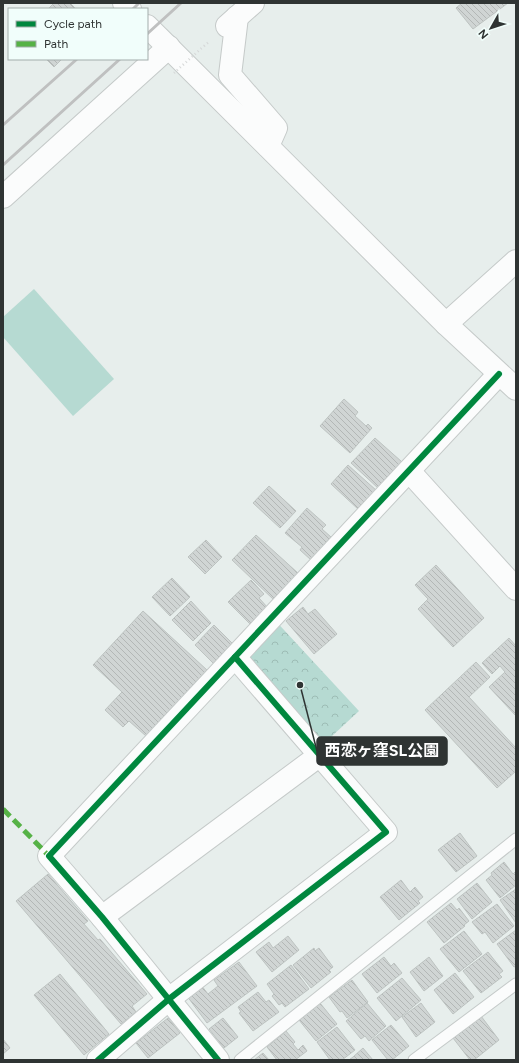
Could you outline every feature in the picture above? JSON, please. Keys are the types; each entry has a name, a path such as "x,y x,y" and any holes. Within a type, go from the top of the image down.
{"street":[{"path":"221,32 245,10"},
{"path":"245,10 230,75 276,128 268,146"},
{"path":"148,27 446,324 516,389"},
{"path":"3,197 169,48"},
{"path":"446,324 516,261"},
{"path":"218,1060 102,917 49,856 499,374"},
{"path":"409,471 516,589"},
{"path":"98,1060 169,999 386,832 235,657"},
{"path":"102,917 320,755"}],"lane":[{"path":"240,1060 516,839"},
{"path":"414,1060 516,984"}],"path":[{"path":"174,73 204,46"}],"green space":[{"path":"34,289 114,379 73,416 3,337 3,317"},
{"path":"272,617 359,711 317,750 245,667"}],"building":[{"path":"54,3 70,3 75,8 49,8"},
{"path":"462,3 508,3 473,29 456,8"},
{"path":"47,60 61,60 54,67"},
{"path":"344,399 358,412 355,416 366,426 368,424 372,428 350,453 320,426"},
{"path":"375,438 402,462 379,489 351,463"},
{"path":"348,465 377,491 359,510 331,484"},
{"path":"269,486 296,511 280,528 253,503"},
{"path":"307,508 326,525 322,529 331,537 311,560 300,550 302,547 285,533"},
{"path":"256,535 299,574 274,600 232,560"},
{"path":"206,540 222,557 205,574 188,557"},
{"path":"436,565 484,618 453,647 418,609 428,599 415,585"},
{"path":"172,578 190,597 170,616 152,597"},
{"path":"251,580 264,594 259,598 268,608 251,625 228,602"},
{"path":"191,601 211,623 193,641 172,620"},
{"path":"303,607 308,614 315,609 337,634 314,654 286,621"},
{"path":"143,611 207,670 146,736 129,721 123,727 105,710 122,692 93,665"},
{"path":"214,625 233,644 214,664 195,645"},
{"path":"509,638 516,646 516,716 489,687 505,672 500,666 492,674 482,663"},
{"path":"476,662 490,677 469,697 516,748 516,771 497,788 425,710"},
{"path":"460,833 477,856 456,872 438,850"},
{"path":"504,862 513,874 516,871 516,885 500,898 486,880 492,875 491,873"},
{"path":"48,874 88,921 84,924 98,940 100,939 147,994 132,1006 136,1012 121,1024 16,901"},
{"path":"401,880 410,892 415,887 423,897 418,901 420,903 399,920 380,897"},
{"path":"477,883 492,902 472,919 457,899"},
{"path":"516,889 516,923 500,900"},
{"path":"451,903 457,910 459,908 469,921 444,943 427,922"},
{"path":"497,904 514,926 493,943 485,932 482,934 472,922"},
{"path":"516,930 516,966 514,967 497,944"},
{"path":"464,931 482,954 459,972 440,949"},
{"path":"288,936 299,950 272,972 256,952 269,942 273,948"},
{"path":"314,948 315,951 319,948 333,967 329,970 331,972 311,988 293,965"},
{"path":"488,952 503,971 499,974 502,977 481,993 463,971"},
{"path":"384,957 391,966 394,963 402,973 377,993 362,974"},
{"path":"429,957 443,976 424,991 410,972"},
{"path":"239,962 257,986 207,1023 187,996 201,985 208,994 218,986 214,980"},
{"path":"291,965 309,989 285,1007 282,1003 279,1005 272,996 274,994 267,984"},
{"path":"455,973 474,997 453,1014 434,990"},
{"path":"60,974 109,1034 84,1055 34,995"},
{"path":"402,978 421,1000 396,1021 377,998"},
{"path":"352,980 368,1002 347,1018 342,1011 340,1012 329,997"},
{"path":"258,992 266,1002 269,1000 279,1012 253,1031 239,1013 241,1012 238,1007"},
{"path":"320,1003 337,1024 316,1041 299,1020"},
{"path":"367,1003 386,1026 369,1041 365,1036 361,1039 346,1021"},
{"path":"421,1003 435,1022 416,1037 402,1017"},
{"path":"481,1016 499,1040 474,1060 470,1060 453,1038"},
{"path":"168,1018 180,1033 148,1058 136,1043"},
{"path":"223,1018 238,1037 224,1048 209,1029"},
{"path":"391,1025 409,1046 392,1060 388,1060 372,1040"},
{"path":"337,1027 355,1050 342,1060 330,1060 317,1042"},
{"path":"286,1031 295,1042 293,1044 298,1050 303,1045 307,1051 295,1060 277,1060 267,1047"},
{"path":"3,1039 10,1048 3,1054"},
{"path":"363,1048 373,1060 349,1060 353,1057"},
{"path":"263,1053 269,1060 254,1060"}],"railway":[{"path":"134,8 139,3"},
{"path":"148,33 181,3"},
{"path":"3,125 76,60"},
{"path":"3,165 119,60"}],"marked path":[{"path":"3,809 49,856"}],"cycle path":[{"path":"218,1060 102,917 49,856 499,374"},
{"path":"98,1060 169,999 386,832 235,657"}],"place":[{"name":"西恋ヶ窪SL公園","path":"300,685"}]}
